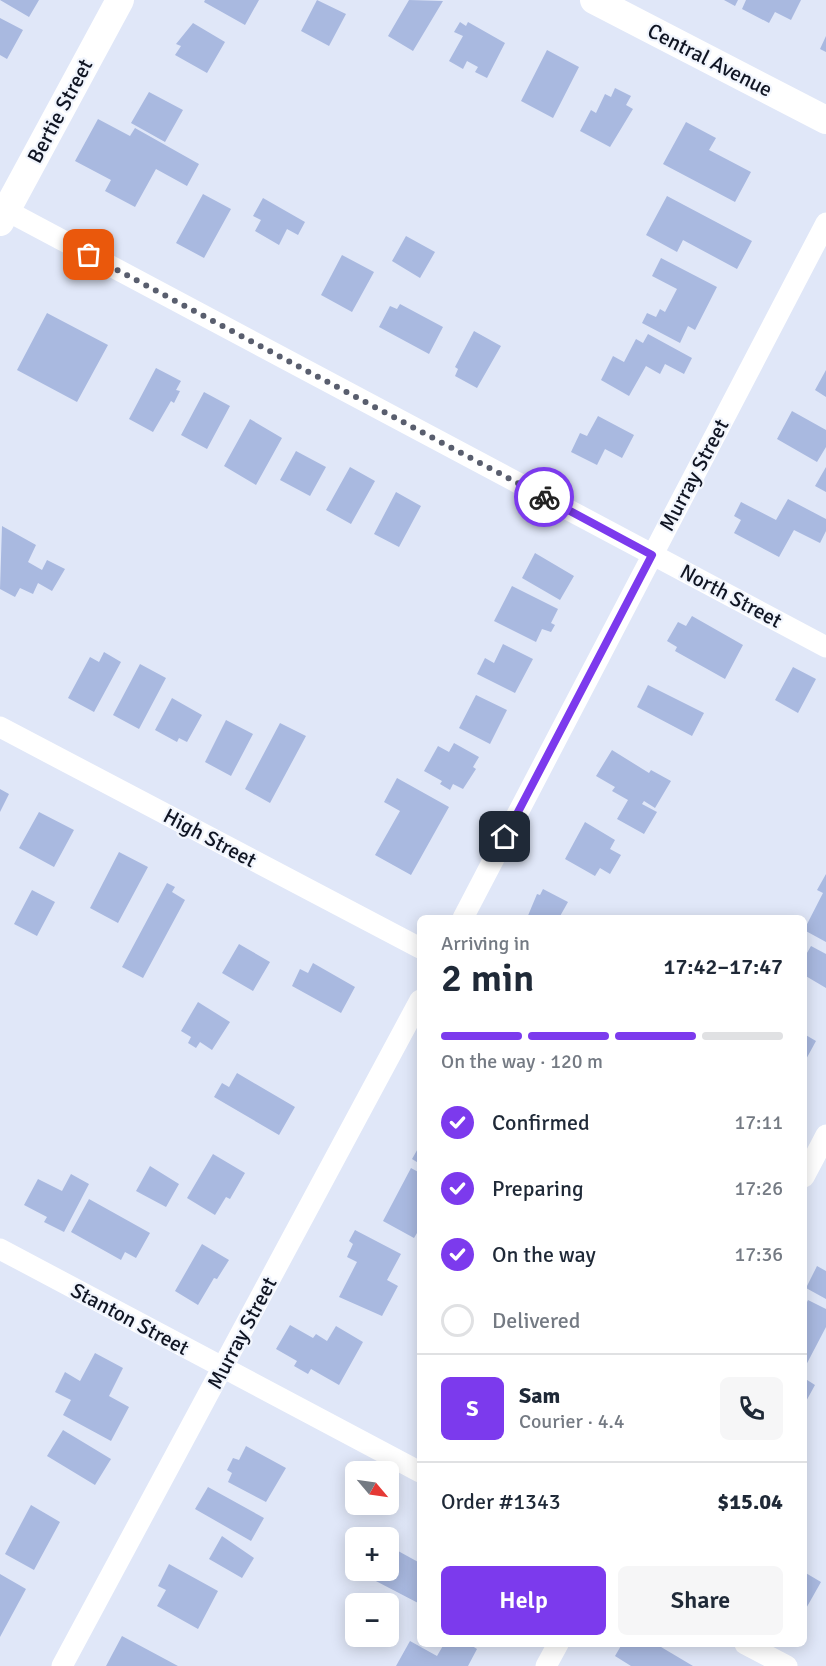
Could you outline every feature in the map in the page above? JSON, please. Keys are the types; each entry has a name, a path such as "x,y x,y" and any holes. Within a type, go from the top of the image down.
{"main road":[{"name":"Bertie Street","path":"2,213 120,0"},
{"name":"Central Avenue","path":"594,0 826,120"}],"street":[{"name":"North Street","path":"2,213 826,647"},
{"name":"Murray Street","path":"465,915 826,223"},
{"name":"High Street","path":"0,727 417,946"},
{"name":"Murray Street","path":"62,1666 417,1006"},
{"path":"807,1171 818,1148"},
{"name":"Stanton Street","path":"0,1249 417,1470"},
{"path":"546,1666 556,1647"},
{"path":"751,1647 787,1666"}],"building":[{"path":"0,0 39,0 29,17"},
{"path":"205,0 259,0 245,25 204,2"},
{"path":"317,0 346,14 329,46 301,31"},
{"path":"409,0 443,1 413,51 388,36"},
{"path":"724,0 738,0 735,6"},
{"path":"746,0 801,0 791,20 775,12 769,23 742,9"},
{"path":"0,18 23,30 7,59 0,55"},
{"path":"460,22 466,26 468,22 505,43 487,78 475,72 478,67 467,61 463,69 449,61 463,36 454,32"},
{"path":"193,23 225,42 207,73 175,55 181,46 176,44"},
{"path":"826,36 826,52 820,49"},
{"path":"547,50 579,67 553,118 521,101"},
{"path":"615,88 631,96 626,105 633,109 610,147 580,131 591,110 596,113 605,94 611,97"},
{"path":"149,92 183,110 165,142 131,123"},
{"path":"98,119 130,136 135,128 199,164 187,186 156,169 135,207 105,191 111,180 75,161"},
{"path":"686,122 716,138 709,150 751,172 735,202 663,164"},
{"path":"203,194 231,209 204,258 176,243"},
{"path":"667,196 752,241 737,269 683,240 677,252 646,235"},
{"path":"263,198 305,222 298,235 287,229 279,245 255,231 261,220 253,216"},
{"path":"406,236 435,252 420,278 392,261"},
{"path":"342,255 374,272 352,312 321,295"},
{"path":"661,258 717,287 695,330 688,326 680,343 642,323 647,313 656,317 660,309 665,312 677,289 652,276"},
{"path":"400,304 443,327 429,354 379,327 390,306 397,309"},
{"path":"47,313 108,345 77,402 17,370"},
{"path":"474,331 501,346 477,388 455,376 458,369 455,367"},
{"path":"648,334 692,358 684,374 665,364 660,374 646,366 629,396 601,380 613,356 624,362 636,339 643,343"},
{"path":"156,368 181,381 176,390 180,391 174,403 171,401 153,432 129,419"},
{"path":"826,370 826,397 815,390"},
{"path":"204,392 230,406 207,449 181,435"},
{"path":"792,411 826,430 826,447 817,462 777,439"},
{"path":"598,416 634,435 622,458 605,449 597,465 571,452 580,433 587,436"},
{"path":"250,419 282,438 256,485 224,466"},
{"path":"296,451 326,467 310,496 280,480"},
{"path":"350,467 375,481 351,524 326,510"},
{"path":"826,467 826,492 815,486"},
{"path":"396,492 421,506 399,547 374,534"},
{"path":"788,499 826,519 826,531 820,543 794,530 779,557 734,533 741,520 734,516 741,502 776,520"},
{"path":"2,526 36,545 28,562 42,570 47,560 65,569 52,591 38,583 33,594 20,588 15,597 0,589"},
{"path":"535,553 574,576 560,600 522,578"},
{"path":"512,586 558,609 551,623 555,625 551,632 542,629 536,642 494,621"},
{"path":"692,616 743,645 725,679 675,651 677,647 667,641 678,622 686,626"},
{"path":"503,644 533,659 515,693 477,674 485,658 494,663"},
{"path":"104,652 121,662 94,712 68,698 90,657 99,662"},
{"path":"140,664 166,678 139,729 113,715"},
{"path":"793,667 816,679 798,713 775,700"},
{"path":"648,685 704,713 692,736 637,707"},
{"path":"476,695 507,710 490,744 459,728"},
{"path":"172,698 202,715 187,742 179,738 177,742 155,730"},
{"path":"226,720 253,734 231,776 205,762"},
{"path":"280,723 306,736 270,803 245,789"},
{"path":"454,743 479,757 473,767 476,769 463,789 453,784 450,790 440,784 442,781 424,771 438,746 449,752"},
{"path":"612,750 649,773 651,770 671,781 655,808 644,801 642,804 657,812 644,834 617,819 628,800 612,791 615,787 596,776"},
{"path":"397,778 449,807 411,875 375,855 400,811 384,802"},
{"path":"0,789 9,794 0,812"},
{"path":"39,812 74,830 54,867 19,848"},
{"path":"585,822 615,840 610,849 621,855 610,874 600,868 595,876 565,859"},
{"path":"119,852 148,867 118,923 90,908"},
{"path":"826,874 826,942 807,932 807,924 823,893 817,890"},
{"path":"167,883 175,887 172,892 185,900 143,978 122,967"},
{"path":"543,889 568,902 561,915 528,915 537,894 540,895"},
{"path":"32,890 55,902 37,936 14,924"},
{"path":"239,944 270,962 253,991 222,973"},
{"path":"811,946 826,954 826,988 807,977 807,953"},
{"path":"313,963 355,987 341,1013 292,986 300,969 308,973"},
{"path":"198,1002 230,1022 212,1050 200,1042 196,1048 188,1043 191,1037 181,1031"},
{"path":"807,1036 816,1041 807,1058"},
{"path":"237,1073 295,1107 279,1135 214,1097 222,1083 229,1087"},
{"path":"417,1150 417,1162 412,1159"},
{"path":"213,1154 245,1173 230,1199 226,1197 215,1215 187,1198"},
{"path":"150,1166 179,1184 166,1207 136,1191"},
{"path":"411,1168 417,1171 417,1233 414,1238 383,1221"},
{"path":"71,1174 89,1184 64,1232 44,1222 47,1217 24,1205 38,1179 62,1191"},
{"path":"89,1199 150,1233 136,1258 125,1252 121,1260 71,1232"},
{"path":"355,1230 401,1254 387,1280 398,1286 382,1316 339,1297 357,1262 347,1257 353,1244 349,1241"},
{"path":"202,1244 229,1260 217,1279 214,1278 198,1305 175,1291"},
{"path":"817,1266 826,1271 826,1299 807,1289"},
{"path":"808,1300 826,1309 826,1327 807,1363"},
{"path":"290,1325 313,1338 316,1334 327,1341 336,1326 363,1342 339,1385 311,1369 308,1374 294,1366 297,1361 276,1349"},
{"path":"95,1353 123,1368 109,1396 129,1407 111,1441 63,1415 71,1400 55,1392 65,1372 80,1381"},
{"path":"807,1380 815,1385 807,1400"},
{"path":"63,1430 111,1459 95,1485 47,1456"},
{"path":"246,1446 286,1468 266,1502 228,1482 232,1473 227,1470 233,1458 239,1460"},
{"path":"208,1487 264,1518 251,1541 195,1509"},
{"path":"31,1505 60,1522 34,1570 5,1554"},
{"path":"222,1536 254,1558 242,1578 209,1559"},
{"path":"399,1551 417,1561 417,1602 376,1581 399,1581"},
{"path":"169,1564 218,1591 198,1629 157,1606 166,1590 158,1586"},
{"path":"0,1574 26,1589 0,1637"},
{"path":"807,1574 821,1582 807,1607"},
{"path":"122,1636 178,1666 106,1666"},
{"path":"410,1641 417,1647 437,1656 442,1647 474,1647 477,1649 468,1666 396,1666"},
{"path":"620,1647 661,1647 693,1666 631,1666 615,1656"}],"way so far":[{"path":"89,255 544,497"}],"route":[{"path":"505,837 652,555 544,497"}]}
